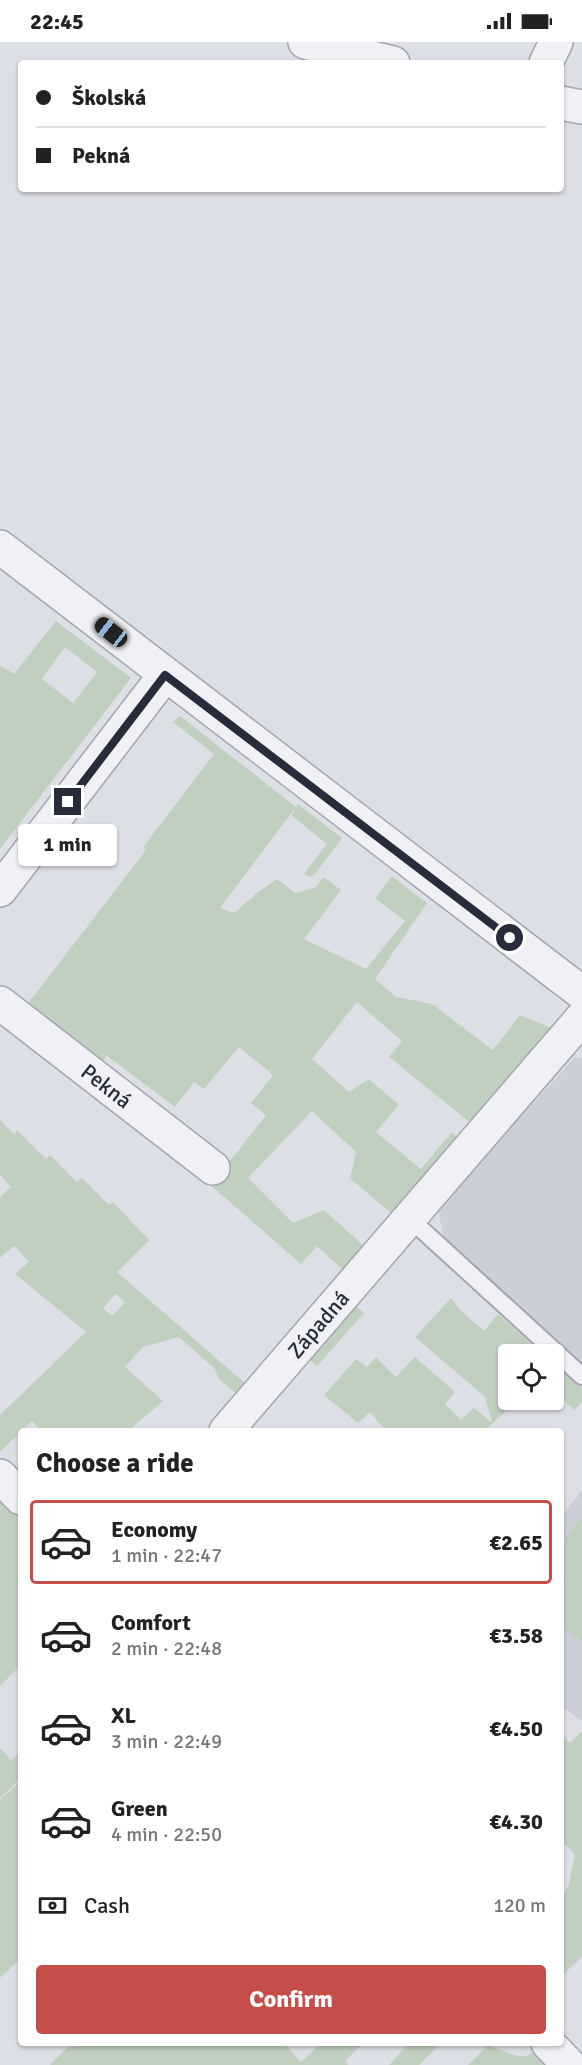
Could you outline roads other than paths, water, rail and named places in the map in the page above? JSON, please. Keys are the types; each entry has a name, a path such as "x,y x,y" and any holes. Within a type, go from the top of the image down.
{"street":[{"path":"305,42 380,60"},
{"path":"547,60 556,42"},
{"path":"564,104 582,107"},
{"path":"0,547 582,993"},
{"path":"0,890 165,675"},
{"name":"Pekná","path":"0,1003 213,1168"},
{"name":"Západná","path":"229,1428 582,1018"},
{"path":"0,1476 18,1495"},
{"path":"551,2046 569,2065"}],"lane":[{"path":"409,1218 582,1376"}]}
